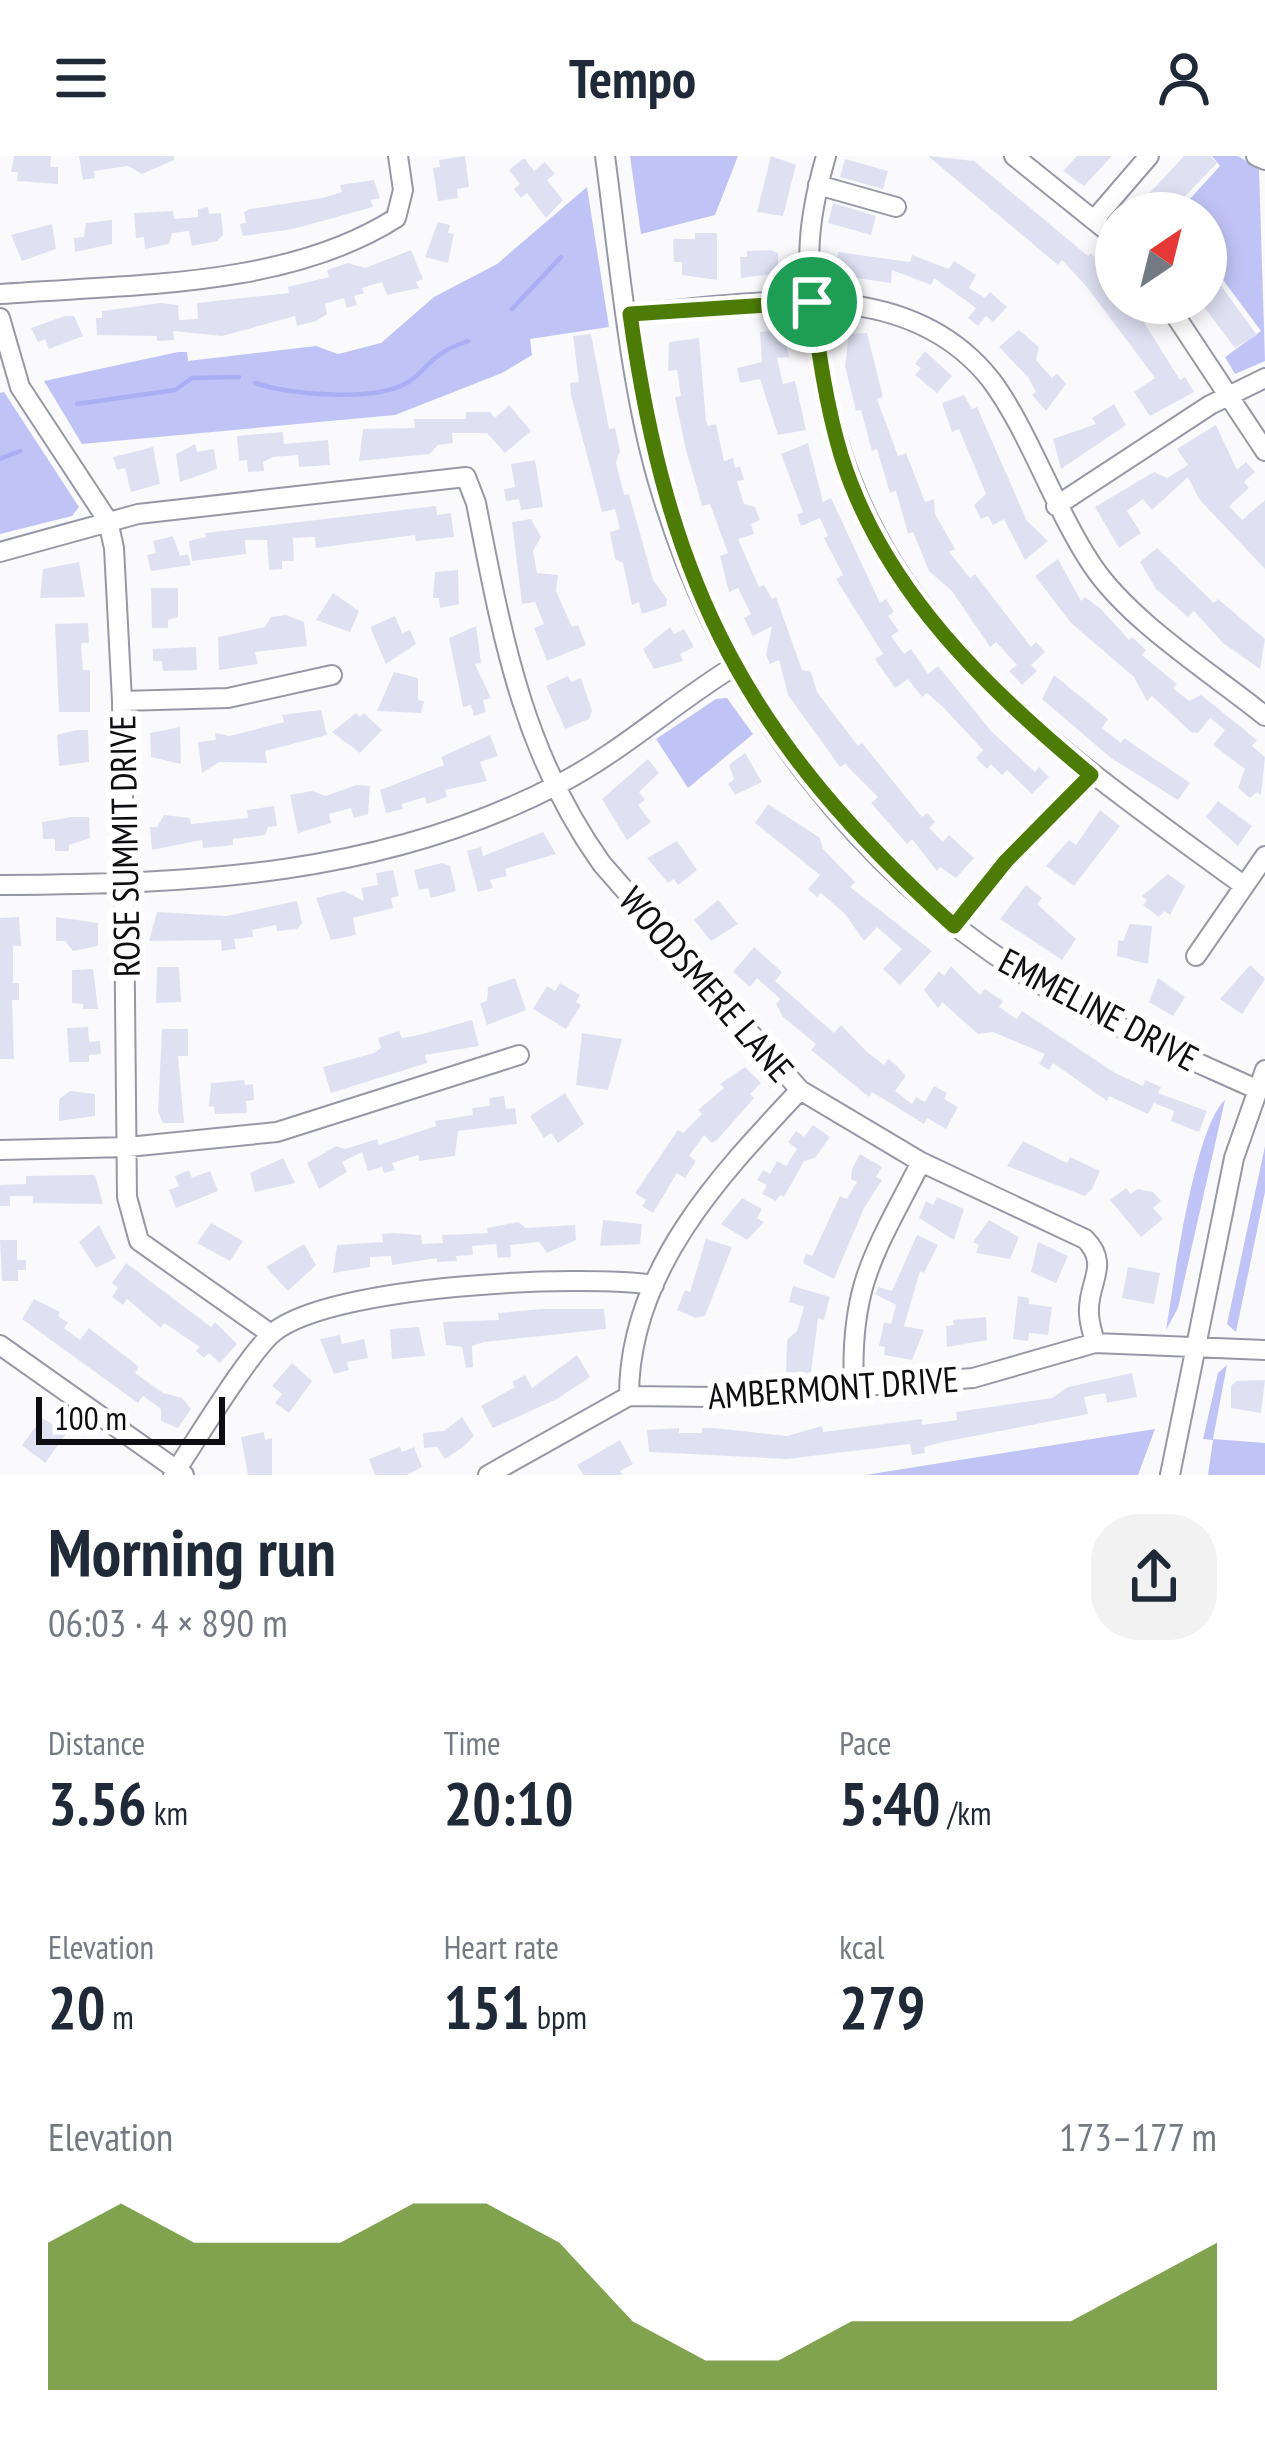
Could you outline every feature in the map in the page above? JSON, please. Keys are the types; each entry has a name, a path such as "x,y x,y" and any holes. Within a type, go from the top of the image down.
{"street":[{"path":"0,294 253,270 366,237 396,218 403,190 398,156"},
{"name":"EMMELINE DRIVE","path":"605,156 658,479 733,667 802,771 880,860 954,926 1058,994 1256,1089"},
{"path":"826,156 806,243 812,302 823,383 842,459 875,532 934,627 999,699 1091,775 1244,885"},
{"path":"1014,156 1094,220 1149,156"},
{"path":"1256,156 1265,160"},
{"path":"818,185 896,206"},
{"path":"630,314 812,302 864,305 908,317 958,346 993,383 1095,570 1163,635 1265,716"},
{"name":"ROSE SUMMIT DRIVE","path":"0,318 20,386 108,521 122,701 127,1197 139,1241 271,1334"},
{"path":"1181,324 1265,451"},
{"path":"1056,506 1228,396 1265,378"},
{"name":"WOODSMERE LANE","path":"108,521 466,477 510,676 576,827 602,864 800,1090 921,1162 1085,1239 1098,1252 1100,1266 1088,1310 1095,1343"},
{"path":"0,552 108,521"},
{"path":"0,886 235,879 340,863 444,834 557,786 611,754 675,702 733,667"},
{"path":"122,701 228,698 332,675"},
{"path":"954,926 1006,861 1091,775"},
{"path":"1196,956 1265,856"},
{"path":"0,1150 128,1147 277,1132 519,1055"},
{"path":"1170,1475 1234,1157 1265,1070"},
{"path":"629,1396 629,1354 654,1285 690,1214 719,1175 800,1090"},
{"path":"854,1389 851,1338 861,1279 921,1162"},
{"path":"0,1345 178,1473 271,1334 303,1315 343,1303 603,1277 654,1285"},
{"name":"AMBERMONT DRIVE","path":"488,1475 629,1396 854,1389 973,1378 1095,1343 1265,1351"}],"shaded area":[{"path":"630,156 738,156 715,215 641,234"},
{"path":"1212,156 1238,156 1259,169 1265,361 1235,374 1225,357 1261,331 1227,285 1227,192 1196,192 1220,166"},
{"path":"587,187 609,327 530,339 532,355 502,373 395,415 82,444 44,381 178,352 187,352 188,361 316,346 338,354 381,343 434,297 497,264"},
{"path":"4,392 79,507 72,516 0,534 0,393"},
{"path":"727,698 753,734 688,788 656,739 716,699"},
{"path":"1225,1100 1178,1308 1166,1330 1195,1173 1214,1116"},
{"path":"1265,1146 1265,1192 1236,1332 1227,1324"},
{"path":"1227,1365 1213,1439 1265,1443 1265,1475 1208,1475 1213,1440 1203,1439 1218,1373"},
{"path":"1155,1429 1138,1475 865,1475"}],"building":[{"path":"14,156 51,156 50,167 58,167 58,184 17,181 18,172 11,172"},
{"path":"79,156 174,156 174,160 142,174 128,166 94,171 95,178 83,180"},
{"path":"465,156 469,187 457,189 458,198 438,201 433,168 440,167 439,160"},
{"path":"771,156 796,165 783,216 757,212"},
{"path":"928,156 974,161 1088,256 1091,253 1095,298 1062,260 1058,265"},
{"path":"1077,156 1112,156 1084,186 1063,171"},
{"path":"1184,156 1210,156 1217,163 1189,192 1151,192"},
{"path":"524,158 534,171 545,162 555,174 547,180 563,200 546,218 527,193 521,198 514,189 520,184 509,170"},
{"path":"845,159 888,171 883,189 840,177"},
{"path":"374,180 380,198 371,200 373,207 293,229 243,236 240,224 246,223 244,212 250,209 322,198 342,192 340,185"},
{"path":"833,203 876,216 871,235 828,223"},
{"path":"208,207 209,214 221,213 223,235 217,241 192,246 189,231 172,233 169,244 145,249 144,237 136,238 134,213 173,211 174,219 198,217 198,209"},
{"path":"112,220 112,244 75,252 74,238 84,237 86,223"},
{"path":"438,222 450,225 448,233 454,234 448,263 425,257"},
{"path":"52,224 56,249 22,261 11,235"},
{"path":"695,233 717,233 717,280 682,275 682,262 674,262 673,239 695,239"},
{"path":"411,250 423,279 416,282 419,288 387,295 382,282 362,288 364,293 354,296 357,305 347,308 344,298 325,304 327,314 316,321 297,326 295,316 222,336 173,331 174,340 97,335 96,318 102,318 102,311 161,303 178,305 179,320 198,319 197,303 289,293 288,287 329,277 327,270 348,263 365,268"},
{"path":"747,251 778,253 778,273 741,278 740,257 747,257"},
{"path":"838,252 910,262 912,255 949,269 954,261 976,275 969,288 985,298 990,292 1007,307 993,322 986,316 978,326 968,318 976,308 934,278 931,285 892,270 891,283 835,275"},
{"path":"1227,294 1257,335 1235,348 1217,324 1227,324"},
{"path":"74,316 83,336 49,349 45,339 38,342 31,328"},
{"path":"1114,324 1145,324 1180,380 1185,377 1194,392 1150,416 1134,392 1155,378"},
{"path":"783,330 789,357 777,358 783,384 795,381 806,430 778,435 760,379 740,383 737,368 762,362 760,332"},
{"path":"1019,330 1039,347 1036,360 1052,378 1057,373 1066,384 1046,411 1032,395 1036,392 1028,377 999,347"},
{"path":"867,333 883,397 877,399 898,456 906,453 925,502 934,499 935,514 955,549 949,552 970,578 975,574 1031,647 1036,642 1045,652 1031,665 1037,671 1022,685 1009,671 1017,665 996,642 990,647 952,591 929,571 913,532 908,534 896,491 890,493 861,410 856,411 845,366 849,334"},
{"path":"591,334 609,429 615,428 620,451 616,463 624,495 629,494 653,580 667,599 666,606 642,614 639,602 632,605 623,563 615,559 610,532 620,529 615,509 602,512 571,395 570,383 579,382 573,336"},
{"path":"699,338 706,421 708,426 716,424 724,461 733,458 735,468 740,466 744,480 737,481 744,504 755,507 760,520 751,524 754,534 738,539 759,587 764,585 772,599 776,597 802,670 811,672 817,692 858,746 862,743 922,817 927,813 935,822 929,828 943,842 949,835 974,858 956,878 940,867 937,871 912,839 907,844 871,803 878,797 845,764 840,767 788,695 779,660 770,664 766,655 772,626 753,636 744,618 751,614 738,588 729,592 720,556 728,553 710,504 702,506 675,397 681,396 677,370 668,371 669,342"},
{"path":"925,351 952,376 937,393 915,375 921,368 915,364"},
{"path":"964,395 972,409 977,407 1027,521 1048,541 1025,560 1004,519 993,525 988,516 981,519 974,505 986,494 959,429 952,432 942,403"},
{"path":"1114,404 1126,425 1061,469 1053,439 1096,424 1092,418"},
{"path":"509,405 531,431 505,453 487,433 452,433 453,443 438,445 430,454 359,461 363,429 415,428 414,419 466,419 466,412 490,412 495,418"},
{"path":"1216,425 1237,470 1246,462 1255,472 1244,482 1249,488 1229,506 1242,520 1265,500 1265,569 1199,499 1188,477 1152,510 1143,499 1127,511 1141,533 1119,548 1095,507 1154,472 1167,478 1188,465 1177,449"},
{"path":"283,432 284,444 328,440 330,465 299,467 298,455 273,457 263,462 264,471 248,472 247,460 239,461 237,436"},
{"path":"808,443 823,502 831,498 880,603 886,599 894,612 888,616 899,631 891,636 904,654 911,649 928,674 938,666 992,732 1035,772 1039,767 1049,777 1032,794 1007,770 1002,775 991,764 987,769 976,758 983,750 943,707 927,693 922,697 908,679 895,688 875,659 883,654 836,579 843,575 824,538 828,536 820,518 801,526 797,515 803,512 781,454"},
{"path":"195,444 197,452 214,449 217,469 180,482 176,454"},
{"path":"153,447 160,484 131,492 125,468 117,470 113,457"},
{"path":"535,460 543,507 521,510 519,499 506,501 504,489 515,487 511,464"},
{"path":"436,506 437,515 451,513 454,537 416,541 415,535 316,548 315,537 293,538 294,561 282,561 282,569 269,570 267,540 245,540 246,554 192,561 189,541 206,537 205,533"},
{"path":"531,519 541,537 533,551 537,573 558,575 556,591 586,645 547,661 534,628 544,624 535,602 522,604 512,522"},
{"path":"173,536 180,556 188,554 191,565 151,571 147,555 156,553 153,541"},
{"path":"1157,548 1214,603 1218,599 1265,639 1260,669 1223,643 1194,611 1188,617 1156,589 1140,562"},
{"path":"1058,559 1081,601 1085,597 1101,609 1129,640 1132,637 1146,650 1142,655 1177,684 1173,688 1189,701 1201,695 1257,740 1252,746 1265,757 1261,795 1257,792 1250,798 1238,788 1245,769 1213,745 1225,730 1210,718 1198,733 1191,732 1152,696 1147,701 1134,677 1071,623 1035,576"},
{"path":"79,562 85,597 40,598 43,569"},
{"path":"458,570 459,604 440,608 439,598 433,598 435,572"},
{"path":"151,588 178,588 178,617 168,620 168,628 152,628"},
{"path":"333,593 359,611 350,632 316,620"},
{"path":"286,615 304,622 307,646 255,652 258,664 219,670 218,637 265,627 271,617"},
{"path":"395,616 402,633 410,630 416,644 386,664 370,627"},
{"path":"88,623 89,643 81,643 83,670 90,670 90,712 59,712 55,624"},
{"path":"476,626 481,663 475,664 491,698 483,700 486,712 474,716 471,705 463,707 449,638"},
{"path":"670,627 674,634 684,629 694,647 680,654 683,661 654,669 643,649"},
{"path":"196,647 197,670 163,671 162,661 153,661 153,649"},
{"path":"394,672 418,678 418,700 424,701 421,713 377,711"},
{"path":"1054,675 1108,719 1102,728 1190,783 1178,800 1111,758 1042,699"},
{"path":"568,676 571,682 581,678 592,711 589,719 565,729 546,686"},
{"path":"321,710 327,735 265,751 267,763 219,762 202,773 198,742 216,740 215,733 229,736 284,722 282,715"},
{"path":"356,713 360,717 364,713 382,730 360,753 332,732"},
{"path":"180,727 181,764 151,757 150,733"},
{"path":"88,730 89,762 59,766 57,735"},
{"path":"490,735 498,756 480,762 487,781 445,790 447,797 427,804 425,797 386,813 380,790 444,765 441,757"},
{"path":"745,753 762,782 735,795 728,784 734,779 729,765"},
{"path":"648,759 659,773 639,792 645,800 638,805 651,822 627,840 602,799"},
{"path":"356,785 370,786 368,814 354,818 351,808 329,814 331,823 298,833 290,795 312,791 326,796"},
{"path":"1218,801 1252,826 1238,846 1206,817"},
{"path":"768,804 820,838 823,849 855,882 850,887 932,951 900,985 883,969 902,949 877,927 864,941 845,914 821,893 817,897 808,889 820,875 755,823"},
{"path":"274,806 277,826 268,827 265,835 233,839 233,845 203,848 202,840 152,850 150,827 157,827 164,815 190,818 191,824 248,818 247,810"},
{"path":"1100,810 1120,826 1074,886 1046,866 1069,840 1076,845"},
{"path":"89,817 90,838 69,845 69,851 55,851 55,839 43,839 42,822"},
{"path":"543,832 556,854 505,869 507,876 490,880 493,888 478,892 467,851 481,847 483,856"},
{"path":"677,841 697,870 678,885 674,879 668,883 647,858"},
{"path":"442,863 450,866 456,891 431,898 428,888 419,890 414,870"},
{"path":"393,870 399,896 391,898 393,908 353,918 356,935 331,940 316,898 344,891 364,901 361,888 378,885 376,873"},
{"path":"1168,874 1185,886 1170,915 1164,911 1159,917 1143,905 1147,900 1142,896"},
{"path":"1026,885 1042,898 1037,904 1076,939 1062,960 1000,919"},
{"path":"718,900 738,924 711,941 694,920"},
{"path":"297,901 302,923 297,929 277,931 276,925 252,930 253,937 234,939 236,949 222,951 221,940 149,941 157,912 226,916"},
{"path":"19,917 21,946 13,946 13,983 19,983 19,1000 12,1000 14,1059 0,1059 0,918"},
{"path":"56,917 98,923 98,946 73,951 65,941 56,941"},
{"path":"1130,924 1152,926 1148,964 1117,956 1118,940 1123,941"},
{"path":"754,947 782,972 775,981 834,1033 841,1025 884,1065 888,1059 896,1065 906,1076 895,1091 912,1104 916,1097 925,1102 934,1086 947,1093 944,1099 958,1107 946,1129 927,1118 924,1124 872,1092 869,1097 811,1050 816,1044 783,1017 776,1004 780,999 757,978 750,987 733,972"},
{"path":"1250,965 1265,979 1242,1014 1220,999"},
{"path":"951,966 980,995 985,989 1003,1001 999,1007 1017,1019 1022,1011 1115,1073 1143,1086 1145,1080 1161,1087 1158,1093 1207,1111 1199,1132 1171,1121 1174,1111 1154,1103 1148,1114 1109,1096 1107,1101 1053,1063 1049,1070 1039,1064 1045,1054 993,1032 978,1034 942,1002 938,1008 924,990 939,971 944,976"},
{"path":"157,967 179,967 181,1002 156,1003"},
{"path":"93,969 98,1009 83,1009 83,1004 72,1003 72,970"},
{"path":"515,978 526,1010 487,1025 480,1003 487,1001 488,987"},
{"path":"1158,978 1185,997 1173,1016 1149,1002"},
{"path":"560,983 580,995 576,1002 581,1005 566,1029 533,1009 547,986 555,991"},
{"path":"472,1020 479,1046 425,1055 427,1063 331,1093 323,1067 374,1053 381,1048 378,1038 399,1031 402,1038 419,1035"},
{"path":"88,1027 89,1042 100,1041 101,1054 89,1055 89,1062 69,1062 67,1028"},
{"path":"162,1029 188,1029 188,1056 178,1056 184,1123 163,1123 158,1112"},
{"path":"582,1033 622,1039 608,1090 576,1085"},
{"path":"745,1067 761,1083 750,1094 754,1098 718,1139 712,1143 704,1135 689,1156 696,1161 685,1178 677,1173 653,1213 642,1206 646,1200 635,1193 678,1130 683,1133 702,1114 698,1110 724,1088 720,1084"},
{"path":"244,1080 245,1085 253,1084 254,1100 246,1101 247,1113 215,1114 214,1106 209,1107 211,1083"},
{"path":"70,1091 95,1094 95,1116 59,1121 59,1099"},
{"path":"565,1093 584,1124 558,1143 551,1133 544,1138 530,1116"},
{"path":"504,1096 506,1109 515,1108 517,1124 458,1131 455,1156 419,1161 418,1155 392,1163 395,1170 384,1173 382,1167 368,1171 362,1152 342,1162 347,1172 319,1189 307,1163 336,1146 345,1149 377,1139 379,1145 436,1126 435,1121 473,1115 472,1108 490,1106 489,1098"},
{"path":"813,1125 830,1137 815,1158 804,1161 784,1197 776,1201 762,1194 767,1185 757,1180 763,1170 770,1174 777,1161 786,1166 797,1149 788,1142 796,1131 804,1137"},
{"path":"1023,1141 1067,1163 1070,1157 1100,1171 1092,1189 1085,1196 1007,1166"},
{"path":"860,1154 882,1167 876,1177 882,1180 864,1208 834,1279 803,1263 806,1253 812,1256 840,1196 847,1199 857,1182 851,1179 852,1169"},
{"path":"283,1158 295,1183 255,1192 250,1173"},
{"path":"189,1170 192,1178 210,1171 218,1191 176,1208 169,1190 179,1186 175,1176"},
{"path":"95,1175 103,1204 33,1203 33,1196 10,1196 10,1206 0,1206 0,1185 26,1184 26,1176"},
{"path":"1126,1188 1131,1194 1138,1189 1153,1192 1161,1201 1153,1208 1163,1219 1141,1237 1110,1200"},
{"path":"937,1197 964,1209 954,1240 919,1218 926,1201 933,1205"},
{"path":"742,1198 762,1209 757,1218 764,1222 747,1240 721,1224"},
{"path":"603,1220 642,1224 640,1244 600,1246"},
{"path":"989,1220 1019,1237 1010,1259 976,1253 979,1245 973,1242"},
{"path":"518,1222 526,1228 575,1225 576,1240 547,1253 539,1242 510,1245 511,1257 498,1258 496,1244 472,1246 473,1255 456,1256 457,1261 437,1262 437,1258 392,1265 391,1256 370,1257 370,1267 333,1273 337,1245 383,1242 382,1234 394,1233 421,1235 422,1244 443,1243 442,1235 488,1233 487,1228"},
{"path":"211,1223 243,1241 230,1261 197,1243"},
{"path":"99,1225 116,1258 96,1268 79,1242"},
{"path":"917,1235 938,1245 924,1273 920,1271 904,1326 924,1330 912,1360 884,1355 885,1347 879,1346 884,1322 891,1324 896,1305 875,1294 878,1287 892,1291"},
{"path":"706,1239 732,1247 705,1316 696,1318 677,1310 685,1290 690,1292"},
{"path":"0,1240 17,1240 17,1260 26,1260 26,1270 18,1270 18,1281 2,1281"},
{"path":"1038,1242 1068,1256 1056,1283 1031,1272"},
{"path":"304,1244 316,1265 288,1291 266,1267"},
{"path":"126,1263 211,1327 215,1322 237,1344 220,1363 209,1353 204,1358 196,1351 200,1347 164,1323 161,1328 127,1299 123,1305 112,1297 118,1288 112,1283"},
{"path":"1128,1267 1160,1273 1154,1304 1122,1298"},
{"path":"793,1286 830,1297 824,1320 818,1318 811,1373 786,1372 787,1340 797,1331 804,1307 789,1302"},
{"path":"1018,1296 1029,1298 1029,1304 1052,1307 1048,1335 1029,1333 1028,1341 1013,1339"},
{"path":"34,1299 60,1312 58,1316 68,1323 64,1328 80,1340 89,1328 139,1367 135,1373 163,1393 182,1398 191,1409 178,1428 161,1421 161,1409 143,1396 138,1403 22,1319"},
{"path":"604,1309 606,1329 484,1342 472,1346 473,1367 466,1368 462,1347 446,1345 443,1322 499,1320 498,1313"},
{"path":"986,1317 987,1340 947,1347 946,1326 954,1325 953,1320"},
{"path":"419,1327 425,1356 392,1359 390,1329"},
{"path":"340,1335 342,1344 364,1339 368,1358 347,1362 349,1370 334,1374 320,1339"},
{"path":"577,1355 590,1377 557,1399 493,1428 481,1406 515,1387 512,1382 525,1375 532,1388"},
{"path":"292,1363 312,1381 289,1413 275,1403 282,1394 272,1386"},
{"path":"1132,1373 1137,1397 1107,1403 1105,1393 1084,1397 1088,1414 943,1442 924,1447 925,1453 912,1455 910,1444 787,1459 649,1452 647,1430 679,1428 679,1433 702,1433 702,1428 714,1428 787,1436 822,1426 823,1432 922,1419 922,1425 957,1420 956,1412 1052,1398 1068,1387"},
{"path":"1265,1380 1261,1413 1231,1408 1231,1386 1236,1381"},
{"path":"462,1417 474,1436 463,1447 445,1459 437,1447 424,1448 423,1433 444,1431"},
{"path":"42,1418 67,1433 45,1463 22,1445"},
{"path":"264,1432 265,1440 272,1438 272,1475 248,1475 241,1437"},
{"path":"620,1440 633,1464 620,1471 623,1475 583,1475 577,1465"},
{"path":"400,1447 402,1452 414,1447 422,1467 407,1475 375,1475 369,1459"}],"waterway":[{"path":"512,309 561,257"},
{"path":"255,383 313,394 381,391 414,378 443,352 468,341"},
{"path":"77,404 175,390 192,378 239,377"},
{"path":"0,459 20,451"}],"route":[{"path":"812,302 823,383 842,459 875,532 934,627 999,699 1091,775 1072,800 1006,861 954,926 880,860 785,748 733,667 658,479 630,314 812,302"}]}
